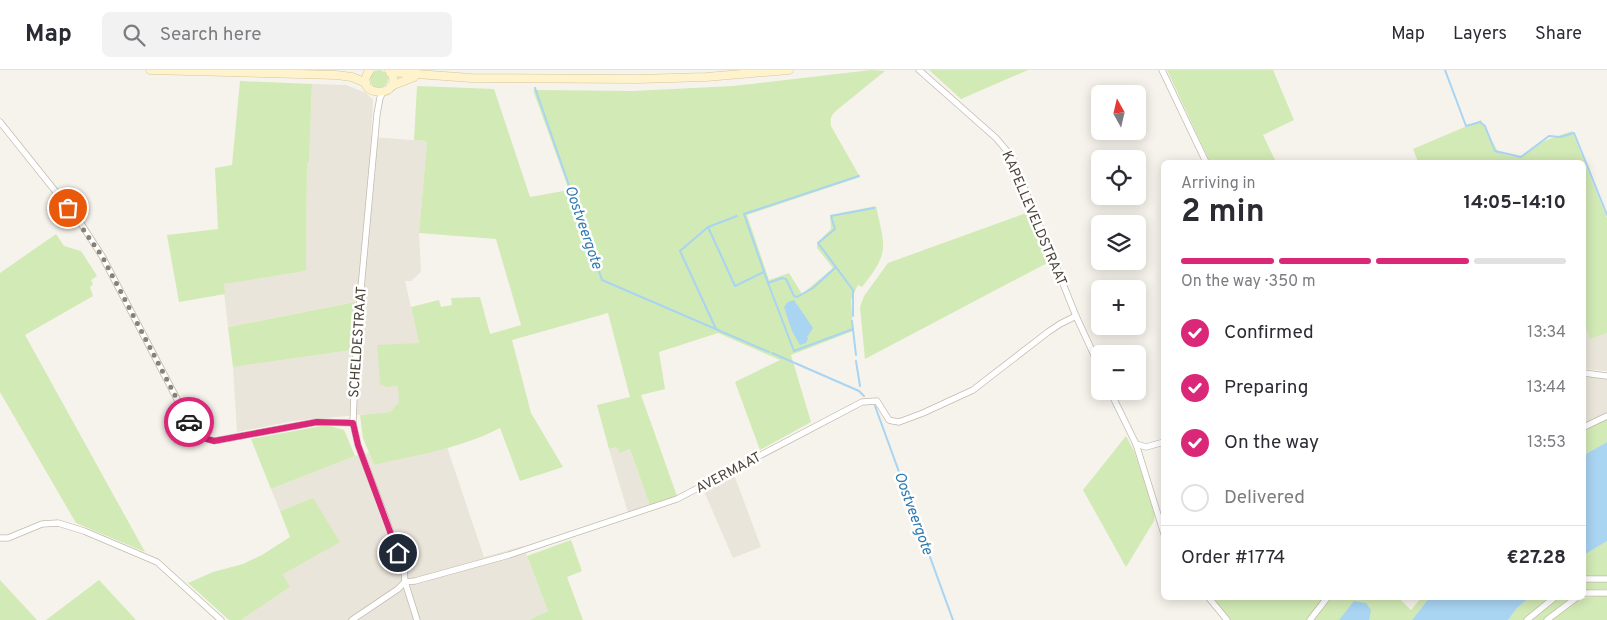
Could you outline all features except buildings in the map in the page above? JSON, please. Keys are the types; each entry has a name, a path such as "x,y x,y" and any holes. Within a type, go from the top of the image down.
{"main road":[{"path":"150,70 336,75 352,77 366,82 372,91 383,92 407,79 431,76"},
{"path":"336,75 369,70"},
{"path":"366,82 369,70"},
{"path":"389,71 431,76 638,79 706,77 789,70"},
{"path":"389,71 393,78 391,86"}],"street":[{"name":"KAPELLEVELDSTRAAT","path":"919,70 996,138 1012,157 1091,348"},
{"path":"1162,70 1205,160"},
{"name":"SCHELDESTRAAT","path":"372,91 376,100 377,114"},
{"name":"SCHELDESTRAAT","path":"383,92 377,114 356,343 353,423 358,445 386,516 404,571 405,582 408,586 417,620"},
{"path":"0,122 80,222 102,256 188,420 200,437 214,441 317,422 353,423"},
{"name":"AVERMAAT","path":"352,620 398,589 405,582 415,581 509,555 677,499 862,402 877,401 888,420 893,421 899,422 923,413 973,390 1048,332 1076,316"},
{"path":"1586,373 1607,376"},
{"path":"1114,400 1136,444 1161,524"},
{"path":"1586,426 1607,416"},
{"path":"1136,444 1146,447 1161,443"},
{"path":"0,538 8,538 42,524 58,523 84,531 157,562 221,620"},
{"path":"1586,579 1607,580"},
{"path":"1586,593 1607,593"},
{"path":"1210,600 1227,620"},
{"path":"1310,620 1325,600"},
{"path":"1527,620 1552,600"},
{"path":"1547,620 1573,600"}],"shaded area":[{"path":"312,84 346,85 366,93 373,100 371,137 427,141 419,233 421,272 411,281 405,281 419,343 377,346 387,387 399,386 399,402 390,412 293,421 237,432 233,367 350,350 354,302 228,327 223,284 306,271 307,162 309,161"},
{"path":"1586,329 1590,339 1607,333 1607,371 1586,369"},
{"path":"1586,376 1607,379 1607,415 1586,423"},
{"path":"447,447 484,557 523,546 548,611 529,620 241,620 290,587 283,574 313,498 280,511 271,489 355,456 369,453 374,465"},
{"path":"617,447 630,449 650,506 628,513 609,449"},
{"path":"733,472 761,547 733,558 703,489"}],"green space":[{"path":"379,70 385,73 388,79 385,85 379,88 373,85 370,79 373,73"},
{"path":"871,70 885,71 837,110 831,119 831,126 860,177 747,215 769,280 789,273 802,294 833,268 817,248 817,243 831,229 830,215 876,206 882,231 883,249 881,257 871,275 862,287 858,285 851,300 853,331 791,355 811,422 760,450 735,382 780,360 718,333 659,352 665,389 641,395 677,496 650,506 630,449 619,453 617,447 609,449 597,405 630,397 608,313 512,340 531,413 563,467 520,481 500,428 455,446 374,465 363,438 360,415 390,412 399,402 398,386 387,387 380,384 377,345 419,343 411,307 439,300 441,307 452,305 451,298 480,297 490,334 521,325 496,239 419,233 427,141 414,140 417,86 494,89 530,197 569,190 533,90 633,91 733,86"},
{"path":"929,70 1028,70 961,99"},
{"path":"1167,70 1273,70 1294,120 1263,135 1275,160 1209,160"},
{"path":"240,81 312,84 309,162 307,162 306,271 224,284 225,294 179,302 167,235 218,229 215,168 232,165"},
{"path":"1481,120 1498,152 1517,157 1521,156 1545,141 1572,131 1584,160 1417,160 1413,149"},
{"path":"1586,166 1607,218 1607,333 1590,339 1586,329"},
{"path":"1029,212 1049,262 865,359 860,307 864,296 888,263"},
{"path":"56,234 64,246 81,251 97,276 91,280 93,284 90,287 93,296 25,335 145,552 76,523 0,392 0,273"},
{"path":"355,302 351,350 233,367 228,327"},
{"path":"1607,418 1607,442 1586,454 1586,428"},
{"path":"327,425 344,430 355,456 271,489 251,439"},
{"path":"1126,436 1134,451 1155,513 1154,521 1126,567 1083,490"},
{"path":"313,498 340,542 283,574 290,587 241,620 229,620 188,583 213,572 243,564 262,555 290,537 280,511"},
{"path":"571,540 582,571 567,577 583,620 529,620 548,611 527,556"},
{"path":"1607,541 1607,589 1586,590 1586,554"},
{"path":"0,580 37,620 0,620"},
{"path":"99,580 136,620 46,620"},
{"path":"1607,595 1607,620 1552,620 1571,605 1581,600 1586,600 1586,598"},
{"path":"1215,600 1401,600 1411,610 1419,600 1427,600 1412,620 1231,620"},
{"path":"1527,600 1569,600 1543,620 1508,620 1517,608"}],"water":[{"path":"794,300 813,328 807,337 806,343 800,345 792,331 784,307 788,302"},
{"path":"1607,442 1607,541 1586,554 1586,454"},
{"path":"1427,600 1527,600 1517,608 1508,620 1412,620"},
{"path":"1354,601 1366,603 1371,610 1369,620 1339,620"}],"waterway":[{"path":"1445,70 1466,126 1480,122 1485,126 1495,151 1521,157 1549,136 1560,137 1574,133 1585,160"},
{"name":"Oostveergote","path":"535,88 602,280 769,352"},
{"path":"1586,163 1607,215"},
{"path":"768,283 744,214 859,176"},
{"path":"853,316 853,290 818,243 835,229 831,216 874,208"},
{"path":"737,216 708,227 735,286 764,272"},
{"path":"708,227 680,251 716,329"},
{"path":"836,267 813,288 797,297 794,296 786,279 782,278 768,283 794,351 853,329"},
{"path":"852,321 856,355"},
{"name":"Oostveergote","path":"772,353 859,391 864,396"},
{"path":"856,361 860,386"},
{"name":"Oostveergote","path":"875,406 953,620"}],"way so far":[{"path":"68,208 80,222 102,256 189,422"}],"route":[{"path":"189,422 200,437 214,441 317,422 353,423 358,445 386,516 398,553"}]}
